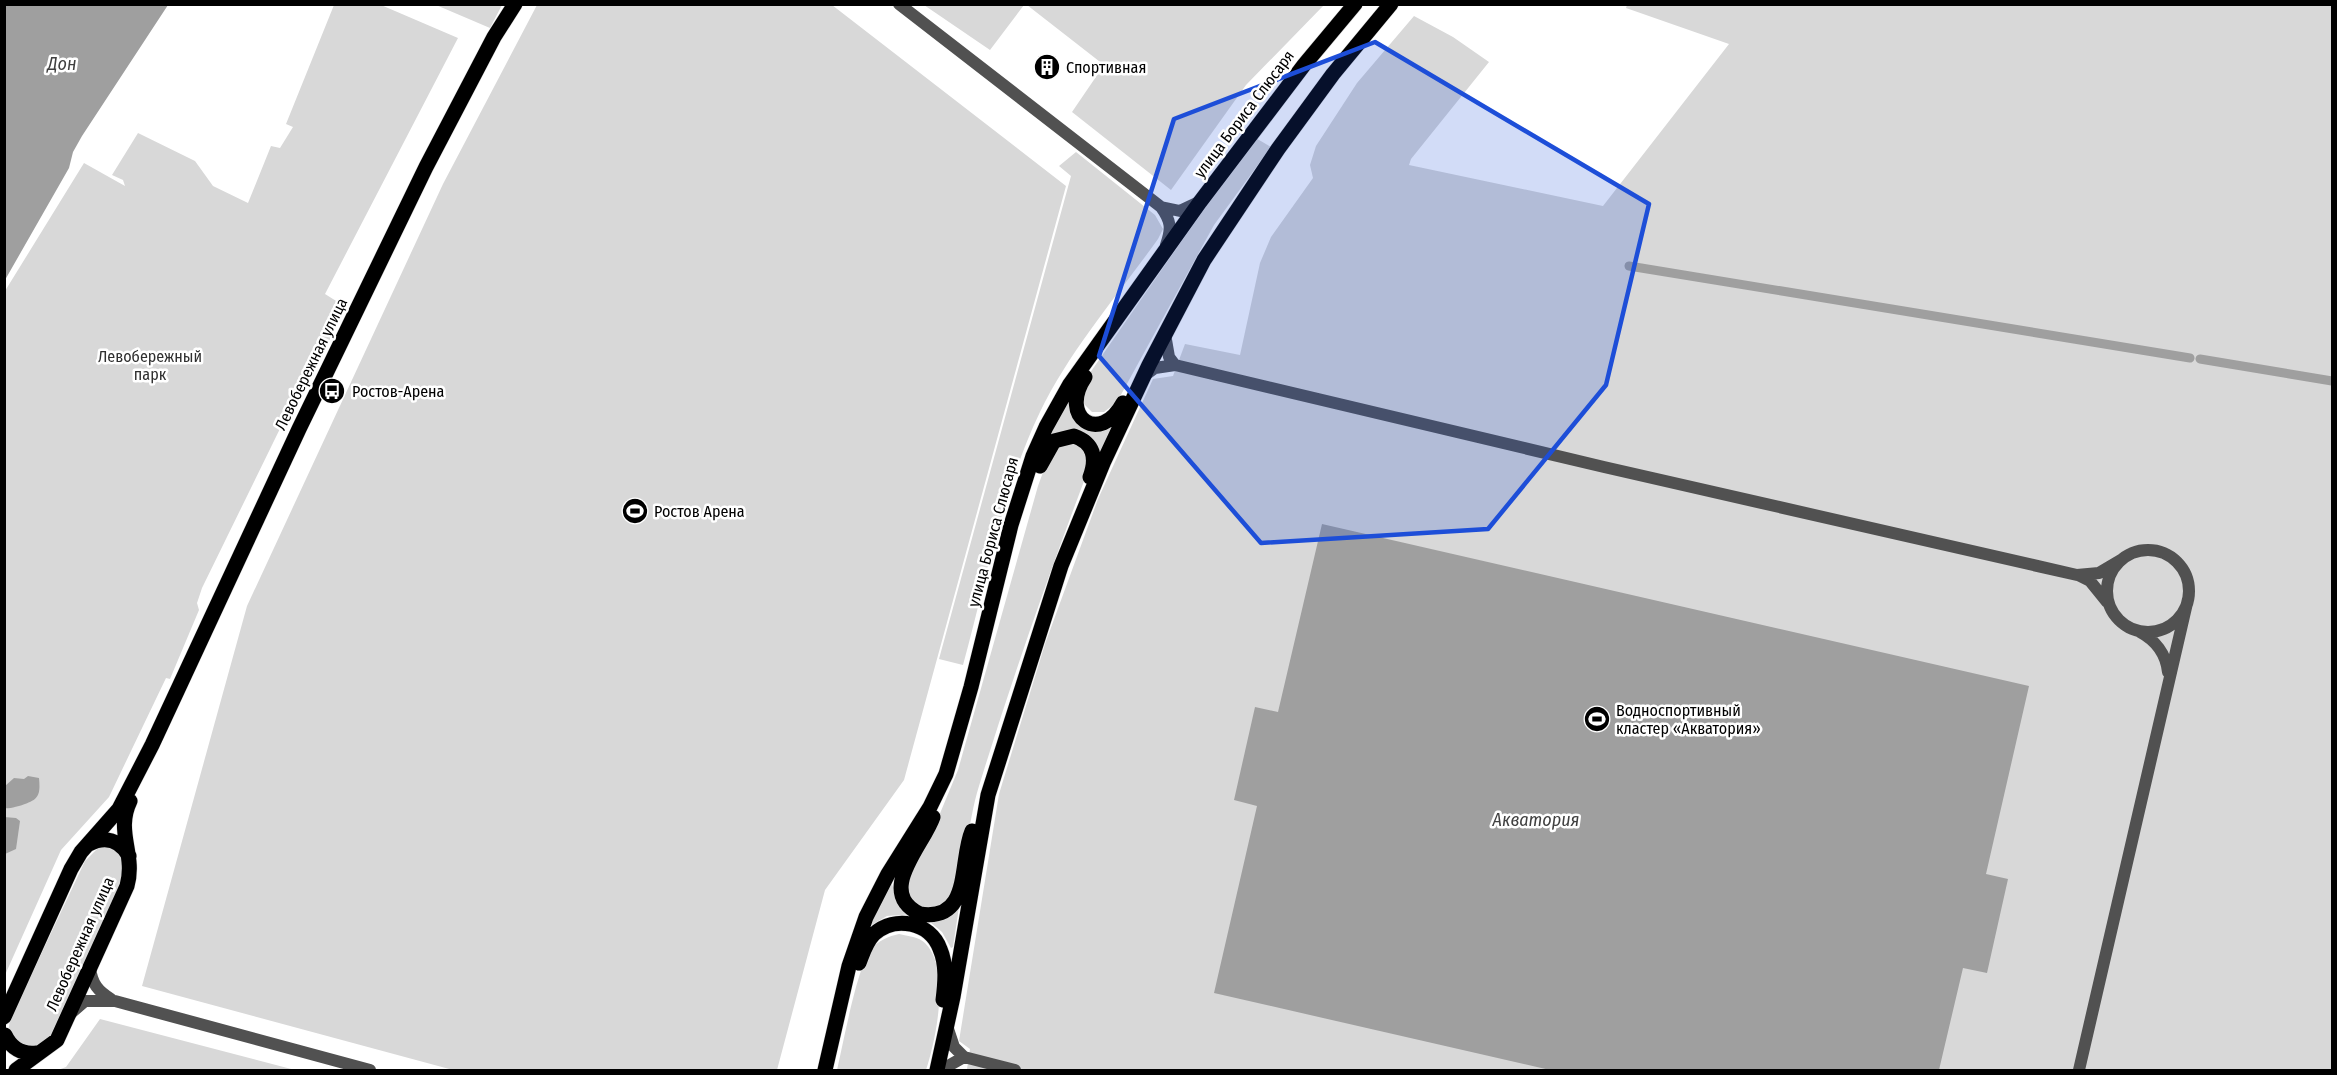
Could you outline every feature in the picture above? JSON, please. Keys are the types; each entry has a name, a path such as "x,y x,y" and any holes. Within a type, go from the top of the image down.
{"main road":[{"name":"Левобережная улица","path":"16,1071 57,1040 127,886 130,873 124,834 124,813 153,745 299,429 426,167 494,37 515,4"},
{"name":"улица Бориса Слюсаря","path":"825,1071 849,966 866,917 946,774 971,687 1011,525 1033,456 1046,427 1070,384 1252,130 1355,4"},
{"path":"946,774 933,819 905,869 900,884 900,894 911,910 929,915 943,912 956,901 970,836 988,795 1076,527 1165,334 1204,260 1278,149 1333,74 1391,4"},
{"path":"1107,333 1107,344 1077,391 1076,409 1084,421 1100,425 1114,416 1140,371 1147,370"},
{"path":"1011,525 1023,518 1048,449 1054,441 1068,436 1082,439 1094,454 1092,472 1074,517 1076,527"},
{"name":"Левобережная улица","path":"4,1017 71,869 119,809 153,745"},
{"path":"939,1071 988,795"},
{"path":"89,844 109,840 121,845 129,856"},
{"path":"834,1034 842,1028 865,947 883,928 906,923 928,932 941,950 945,982 936,1046 942,1051"},
{"path":"5,1035 15,1048 26,1053 37,1053"}],"street":[{"path":"899,4 1161,207 1171,222 1171,231 1161,257"},
{"path":"1161,207 1180,211 1200,202"},
{"path":"1165,334 1169,357 1175,365"},
{"path":"1147,370 1175,365 1604,467 2077,575 2099,573 2133,553 2147,550 2162,552 2175,559 2187,578 2188,599 2079,1071"},
{"path":"2110,608 2108,582 2113,570 2121,560"},
{"path":"2077,575 2099,590 2121,622 2156,645 2167,662 2169,679"},
{"path":"2135,630 2152,632 2169,627 2182,615 2188,599"},
{"path":"90,968 94,985 99,992 115,1001 370,1071"},
{"path":"68,1016 86,1001 115,1001"},
{"path":"947,1026 954,1047 964,1057 1015,1071"},
{"path":"939,1071 964,1057"}],"highlighted area":[{"path":"1375,42 1649,204 1606,385 1488,529 1261,543 1099,356 1174,119"}],"green space":[{"name":"Левобережный парк","path":"334,5 381,5 458,38 325,294 341,304 337,311 342,314 305,391 295,398 202,588 197,603 199,610 170,679 166,678 109,797 61,850 5,975 5,291 84,163 125,186 123,180 112,175 138,133 195,161 213,186 248,203 271,146 280,148 293,127 286,124"},
{"path":"436,5 502,5 490,28"},
{"name":"Ростов Арена","path":"537,5 832,5 1066,186 904,780 825,890 777,1070 453,1070 142,986 247,606 443,184"},
{"path":"924,5 1024,5 990,50"},
{"path":"1027,5 1324,5 1246,85 1171,190 1072,112 1104,65"},
{"path":"1627,5 2332,5 2332,1070 963,1070 967,1069 970,1049 959,1041 999,794 1045,644 1098,499 1153,379 1173,376 1185,344 1240,355 1260,263 1271,237 1313,178 1310,165 1316,146 1357,83 1414,16 1453,37 1489,62 1411,159 1409,165 1603,206 1729,44 1626,8"},
{"path":"1254,137 1271,147 1214,225 1117,402 1104,412 1092,412 1083,403 1085,380"},
{"path":"1076,152 1155,215 1163,229 1065,367 1040,412 1015,473 1005,505 963,665 939,659 1071,176 1059,166"},
{"path":"1066,404 1114,425 1100,455 1075,430 1050,435"},
{"path":"1065,441 1085,446 1089,468 1031,626 992,746 975,801 963,862 954,891 947,904 925,911 908,900 906,876 936,823 958,770 1038,486 1050,453"},
{"path":"114,846 128,868 48,1041 26,1049 8,1033 10,1020 85,861 99,847"},
{"path":"891,882 898,898 914,914 887,916 870,926 873,913"},
{"path":"959,907 951,948 942,932 924,917"},
{"path":"899,934 923,941 933,954 938,969 937,1023 926,1070 837,1070 856,989 866,958 877,944"},
{"path":"100,1019 295,1070 58,1070 66,1067"}],"water":[{"name":"Дон","path":"5,4 168,5 82,136 73,152 69,168 5,280"},
{"name":"Акватория","path":"1322,524 2029,686 1986,874 2008,879 1987,973 1963,968 1939,1070 1550,1070 1214,993 1257,806 1234,800 1255,707 1278,712"},
{"path":"28,776 39,778 39,790 34,800 5,808 5,786 14,778 24,779"},
{"path":"4,817 16,818 20,821 16,849 5,854"}],"waterway":[{"path":"1629,266 2190,358"},
{"path":"2200,359 2332,381"}],"place":[{"name":"Спортивная","path":"1047,67"},
{"name":"Ростов-Арена","path":"332,391"},
{"name":"Ростов Арена","path":"635,511"},
{"name":"Водноспортивный кластер «Акватория»","path":"1597,719"}]}
